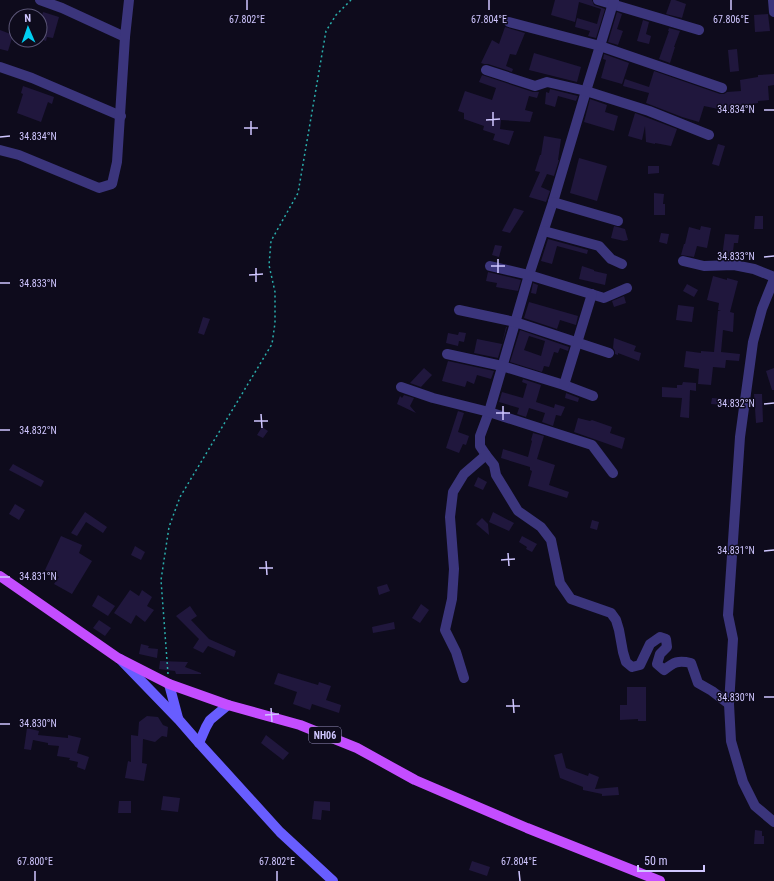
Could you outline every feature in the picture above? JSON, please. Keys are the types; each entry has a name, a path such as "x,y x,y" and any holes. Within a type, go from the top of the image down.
{"main road":[{"name":"NH06","path":"0,576 118,658 169,684 228,705 300,725 357,748 414,780 527,828 660,881"},
{"path":"118,658 179,720 199,744 280,832 333,881"},
{"path":"169,684 179,720"},
{"path":"199,744 210,720 228,705"}],"street":[{"path":"40,0 62,8 125,37"},
{"path":"0,150 19,156 99,188 112,184 117,162 125,37 129,0"},
{"path":"598,0 613,2 699,30"},
{"path":"773,0 774,12"},
{"path":"613,2 554,202 529,275 480,436 480,446 494,465 496,475 518,511 541,527 551,540 560,582 572,600 612,613 619,630 626,662 632,667 640,665 650,644 660,637 666,639 666,646 660,654 658,664 664,670 673,663 682,661 691,663 698,683 712,691 729,704"},
{"path":"509,22 600,46 722,88"},
{"path":"0,67 32,78 121,116"},
{"path":"486,70 535,86 547,82 586,91 649,111 709,135"},
{"path":"554,202 618,221"},
{"path":"544,231 599,246 611,259 622,264"},
{"path":"683,261 704,266 734,265 754,269 774,278 762,310 753,342 740,437 728,615 734,639 729,704 731,741 743,782 755,806 774,822"},
{"path":"490,266 529,275 604,298 627,288"},
{"path":"564,385 592,294"},
{"path":"459,310 515,322 609,353"},
{"path":"447,354 502,366 564,385 593,396"},
{"path":"401,387 433,398 488,412 592,445 613,474"},
{"path":"464,678 456,652 445,630 452,599 454,570 450,517 453,492 464,474 486,455"}],"path":[{"path":"169,684 161,580 169,527 180,497 272,344 275,323 275,292 269,265 271,241 298,193 326,31 336,15 350,0"}],"building":[{"path":"555,0 592,0 594,5 605,9 596,38 588,36 590,31 575,27 577,18 597,24 601,9 579,2 575,22 551,15"},
{"path":"671,0 686,4 682,18 666,14"},
{"path":"617,12 622,14 617,29 623,31 618,45 608,42"},
{"path":"48,14 59,17 53,38 48,37"},
{"path":"768,14 770,31 755,32 754,15"},
{"path":"643,20 649,22 646,34 651,36 649,44 637,41"},
{"path":"505,27 525,33 516,55 510,54 506,66 513,69 512,72 481,63 492,40 499,44"},
{"path":"669,28 680,31 670,63 659,59"},
{"path":"0,30 8,33 9,48 8,51 0,49"},
{"path":"737,49 739,71 730,72 728,50"},
{"path":"534,53 581,67 577,82 529,70"},
{"path":"604,54 629,63 622,84 601,78 606,60 603,59"},
{"path":"654,71 720,94 741,91 740,80 758,77 758,75 774,74 774,85 768,86 769,100 738,106 738,110 723,110 704,106 699,122 646,103 649,93 623,86 625,79 649,87"},
{"path":"482,75 533,92 539,92 537,98 529,96 525,110 533,112 530,122 501,120 500,129 514,131 509,145 493,140 495,134 483,130 484,126 464,119 464,113 458,111 465,91 492,100 496,88 479,82"},
{"path":"23,86 54,97 52,104 48,102 41,122 17,113 23,94 21,93"},
{"path":"550,89 578,96 576,101 558,96 555,107 545,104 546,92 549,93"},
{"path":"590,99 607,105 605,112 618,116 614,131 584,122"},
{"path":"635,113 677,129 671,146 646,142 645,126 642,140 628,136"},
{"path":"544,136 561,139 559,160 554,176 547,174 541,187 550,191 546,202 529,197 540,172 535,171 541,155"},
{"path":"718,144 725,146 719,166 712,164"},
{"path":"579,158 607,166 597,201 570,193"},
{"path":"648,166 659,166 659,173 648,174"},
{"path":"654,193 664,194 663,204 665,204 665,215 654,215"},
{"path":"514,208 524,211 510,233 502,231"},
{"path":"755,216 763,216 763,229 754,229"},
{"path":"614,226 625,229 628,240 624,241 611,238"},
{"path":"701,226 711,228 707,248 697,246 694,257 681,255 689,227 700,230"},
{"path":"661,233 669,234 667,244 659,242"},
{"path":"725,234 739,235 738,243 734,243 732,259 722,257"},
{"path":"548,239 588,250 587,254 557,246 552,264 541,261"},
{"path":"495,245 502,246 499,257 492,255"},
{"path":"582,266 607,274 605,285 579,279"},
{"path":"488,272 521,280 518,291 496,287 497,283 486,281"},
{"path":"713,276 738,281 730,312 734,313 733,332 723,330 721,352 740,354 739,361 726,360 725,368 713,367 711,385 698,384 699,369 684,367 686,351 701,353 701,351 714,352 718,311 721,311 718,310 719,303 707,300"},
{"path":"533,283 538,285 536,294 531,293"},
{"path":"687,284 698,290 694,297 683,291"},
{"path":"624,296 626,303 614,307 612,301"},
{"path":"529,302 578,316 576,325 560,320 557,329 524,318"},
{"path":"678,305 694,307 692,322 676,320"},
{"path":"203,317 210,319 204,335 198,333"},
{"path":"507,327 498,358 474,353 477,339 502,344"},
{"path":"520,330 569,347 568,351 560,348 558,353 554,352 549,367 544,366 542,372 510,362","holes":["529,336 545,341 541,356 524,350"]},
{"path":"459,332 466,333 464,342 459,341 458,346 446,343 448,333 458,335"},
{"path":"614,338 636,346 634,351 641,353 639,361 618,353 618,355 615,354 613,348"},
{"path":"448,361 494,371 491,379 477,375 474,384 467,381 465,387 442,381"},
{"path":"424,368 432,375 421,387 410,383"},
{"path":"774,368 774,390 772,390 766,371"},
{"path":"523,379 541,385 536,402 554,408 555,404 565,407 561,416 556,415 553,426 542,422 545,413 529,408 526,417 517,414 519,408 499,402 502,392 523,398 527,384 522,382"},
{"path":"683,382 696,383 696,391 690,390 689,418 680,417 682,398 662,397 662,387 677,388 677,385 682,385"},
{"path":"566,393 579,398 578,402 565,398"},
{"path":"754,394 762,394 763,422 756,423"},
{"path":"404,395 414,398 410,406 416,413 397,404 400,396 402,398"},
{"path":"712,398 738,400 737,406 711,404"},
{"path":"458,411 464,413 458,432 469,436 466,445 463,444 459,453 446,448"},
{"path":"578,418 590,421 592,420 612,427 610,433 625,438 622,449 574,432"},
{"path":"262,427 268,431 263,438 257,435"},
{"path":"533,433 544,436 537,459 555,465 549,485 569,492 567,498 528,486 532,471 530,470 530,467 501,458 503,449 528,457"},
{"path":"13,464 44,481 41,487 9,470"},
{"path":"478,477 487,482 483,490 474,486"},
{"path":"15,504 25,510 19,520 9,514"},
{"path":"85,512 107,527 103,533 86,522 77,536 71,533"},
{"path":"493,512 514,523 509,531 489,522"},
{"path":"482,518 488,524 489,535 476,524"},
{"path":"592,520 599,522 597,530 590,528"},
{"path":"61,536 82,545 79,553 92,561 72,594 54,584 59,577 45,570"},
{"path":"522,536 537,544 532,552 526,549 527,547 519,542"},
{"path":"135,546 145,552 141,560 131,555"},
{"path":"387,584 390,591 379,595 377,587"},
{"path":"130,590 139,596 142,590 152,597 147,606 154,610 145,622 136,615 131,624 114,613"},
{"path":"98,595 115,606 108,616 92,606"},
{"path":"421,604 429,610 420,623 412,618"},
{"path":"190,606 197,616 191,620 209,639 236,651 234,657 208,646 203,653 193,648 199,639 176,616"},
{"path":"99,620 111,628 105,636 93,628"},
{"path":"394,622 395,629 373,633 372,627"},
{"path":"141,644 149,646 148,648 158,649 157,658 139,654"},
{"path":"160,661 188,662 185,667 201,674 176,674 175,671 159,669"},
{"path":"278,673 318,685 319,682 331,686 326,700 341,705 339,713 312,704 310,710 293,704 297,692 274,684"},
{"path":"627,687 646,687 646,721 638,721 638,719 620,720 620,705 627,705"},
{"path":"147,716 158,717 163,725 168,727 167,737 162,736 155,742 143,739 142,763 147,764 144,781 125,778 128,761 131,762 131,735 138,736 139,722"},
{"path":"27,728 39,731 38,735 68,738 68,735 81,738 77,753 89,757 85,770 77,767 78,762 69,760 70,758 57,756 59,746 48,745 48,743 33,740 31,750 24,749"},
{"path":"266,735 289,753 283,760 261,743"},
{"path":"562,753 566,768 588,776 589,773 599,777 595,789 618,787 619,795 602,796 602,794 583,790 583,787 560,778 554,755"},
{"path":"163,796 180,798 178,812 161,810"},
{"path":"119,801 131,801 131,813 118,813"},
{"path":"314,801 330,802 330,811 322,810 321,820 312,819"},
{"path":"755,830 762,831 762,836 764,836 764,844 754,844"},
{"path":"472,861 490,867 487,876 469,870"}]}
